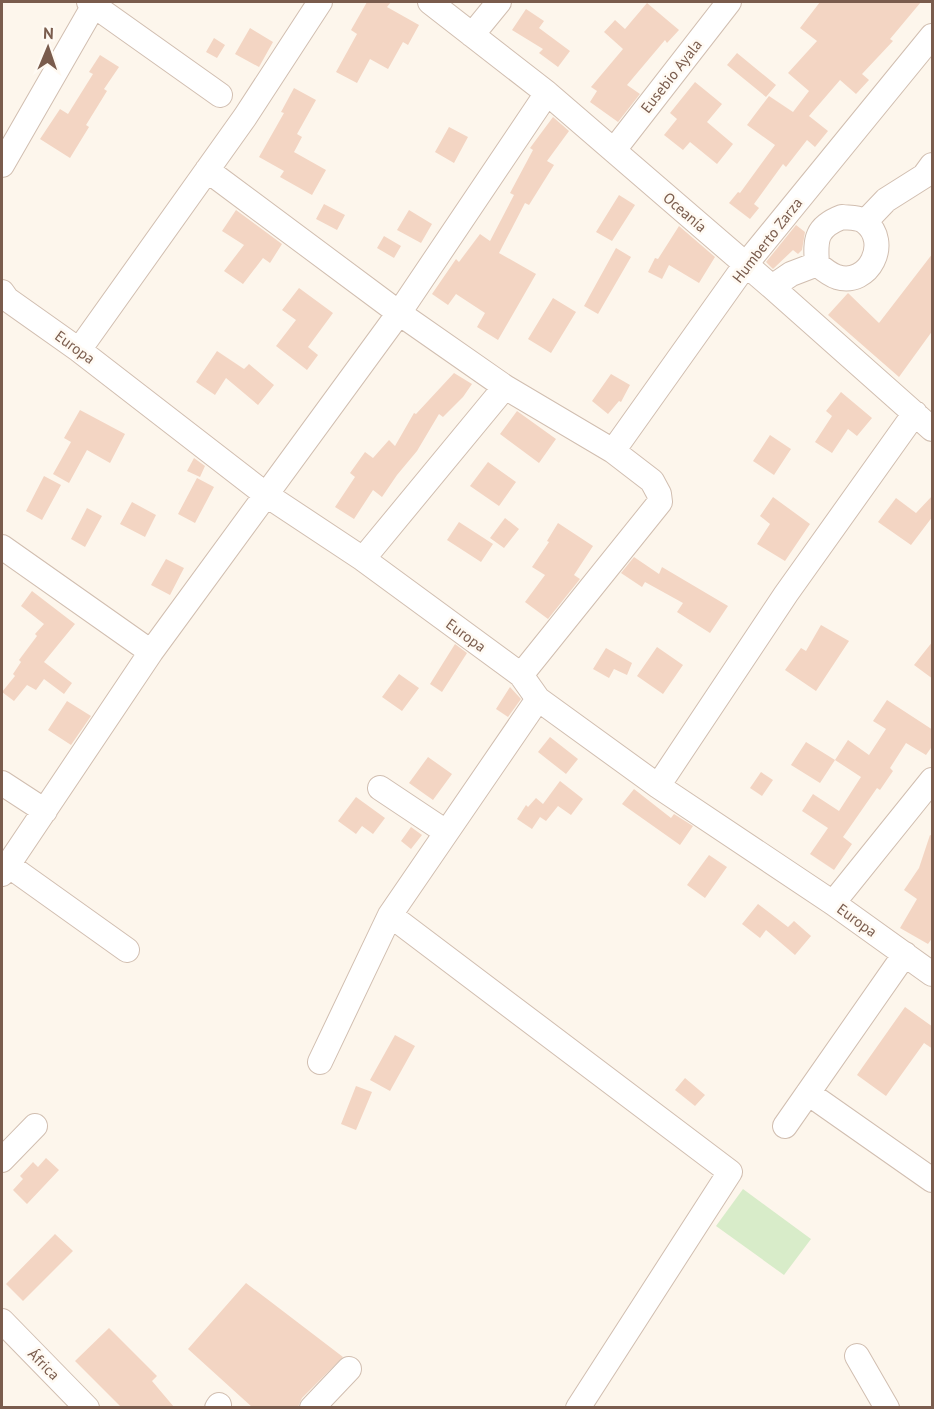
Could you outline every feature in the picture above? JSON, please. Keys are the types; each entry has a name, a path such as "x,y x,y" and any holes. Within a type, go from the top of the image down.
{"street":[{"path":"79,350 207,170 320,2"},
{"name":"Oceanía","path":"430,2 547,93 933,429"},
{"path":"472,35 499,2"},
{"name":"Eusebio Ayala","path":"614,150 729,2"},
{"path":"2,165 92,3 220,95"},
{"name":"Humberto Zarza","path":"613,451 746,264 933,36"},
{"path":"126,950 5,869 151,652 399,313 547,93"},
{"path":"865,222 886,200 924,176 933,165"},
{"path":"207,170 399,313 505,387 613,451 652,481 659,494 660,502 521,675"},
{"path":"842,217 855,218 865,222 875,236 877,250 873,263 864,273 851,278 837,277 817,264 815,245 819,232 829,222 842,217"},
{"path":"772,287 791,274 817,264"},
{"name":"Europa","path":"2,292 7,299 79,350 265,494 363,559 521,675 538,699 658,786 833,903 933,974"},
{"path":"363,559 505,387"},
{"path":"658,786 786,594 915,413"},
{"path":"2,547 151,652"},
{"path":"320,1062 390,915 538,699"},
{"path":"833,903 933,780"},
{"path":"2,783 45,812"},
{"path":"380,788 446,832"},
{"path":"390,915 730,1172 578,1407"},
{"path":"785,1126 905,954"},
{"path":"808,1093 933,1180"},
{"path":"2,1160 35,1126"},
{"name":"África","path":"2,1321 87,1407"},
{"path":"857,1356 887,1407"},
{"path":"312,1407 349,1369"}],"green space":[{"path":"743,1189 811,1239 784,1275 716,1226"}],"building":[{"path":"367,2 391,2 387,7 419,25 408,45 403,42 388,69 370,59 357,83 336,72 357,34 351,30"},
{"path":"820,2 921,2 890,39 893,41 862,74 869,80 856,94 840,80 809,116 828,131 815,147 807,140 786,167 783,164 754,204 759,208 750,219 729,203 738,192 740,193 775,145 747,125 769,96 793,112 809,91 788,73 817,41 800,28"},
{"path":"647,3 679,30 667,43 665,40 627,85 640,94 618,122 590,102 597,91 591,87 623,49 604,32 615,20 625,29"},
{"path":"526,9 544,21 539,28 570,51 558,67 539,53 543,49 512,30"},
{"path":"250,28 273,42 259,67 235,54"},
{"path":"214,38 225,45 217,58 206,52"},
{"path":"737,53 776,85 766,97 727,65"},
{"path":"100,55 119,67 104,89 107,91 86,125 89,127 70,158 40,139 60,109 68,114 93,74 89,72"},
{"path":"695,82 722,104 707,122 733,144 717,164 690,142 683,150 664,135 677,119 670,113"},
{"path":"294,88 316,100 297,134 302,137 294,152 326,170 312,195 280,177 284,171 259,157 284,113 281,112"},
{"path":"553,117 569,131 547,161 554,165 529,205 525,203 499,253 536,274 498,340 477,327 485,313 456,294 448,305 432,294 456,259 459,262 480,234 490,241 514,195 510,193 533,150 530,148"},
{"path":"449,127 468,137 454,163 435,152"},
{"path":"619,195 635,205 612,241 596,232"},
{"path":"324,204 345,215 337,230 316,219"},
{"path":"236,210 282,244 270,263 263,258 243,284 224,271 244,245 222,231"},
{"path":"409,210 432,224 421,243 397,230"},
{"path":"796,225 805,232 802,250 798,254 793,250 773,269 766,262"},
{"path":"679,226 715,257 699,283 669,265 662,279 648,272 655,258 658,259"},
{"path":"384,236 401,246 394,258 377,248"},
{"path":"616,248 631,257 598,314 584,306"},
{"path":"933,253 933,330 899,377 828,315 848,293 879,323"},
{"path":"299,288 333,313 308,347 318,355 307,370 276,346 296,320 282,310"},
{"path":"553,298 576,312 551,353 528,339"},
{"path":"217,351 244,369 249,364 274,385 258,405 226,378 215,395 196,382"},
{"path":"454,373 472,384 463,397 443,417 439,414 417,451 382,497 373,490 354,519 335,507 355,477 350,473 365,452 373,458 389,440 395,446 414,413 416,414"},
{"path":"611,374 630,385 621,402 619,401 608,414 592,401"},
{"path":"841,392 872,418 857,436 848,429 832,453 815,442 832,416 826,411"},
{"path":"80,410 125,434 110,463 87,450 69,483 53,474 71,442 64,438"},
{"path":"517,411 556,439 539,463 500,434"},
{"path":"770,435 791,449 774,475 753,461"},
{"path":"194,458 205,466 200,477 187,471"},
{"path":"488,462 516,482 499,506 470,486"},
{"path":"44,476 61,485 42,520 26,511"},
{"path":"197,478 214,487 195,523 178,514"},
{"path":"933,495 933,516 911,545 878,522 896,498 916,513"},
{"path":"773,497 810,524 785,561 757,544 770,524 760,516"},
{"path":"132,502 156,515 145,537 120,524"},
{"path":"87,508 102,516 85,547 71,539"},
{"path":"505,518 519,529 504,548 490,538"},
{"path":"459,522 493,544 481,562 447,540"},
{"path":"558,523 593,546 574,575 580,579 548,619 525,602 545,575 532,567 549,542 547,541"},
{"path":"634,557 659,574 662,567 728,606 710,633 677,612 683,603 645,582 642,587 621,573"},
{"path":"166,559 184,568 170,595 151,585"},
{"path":"32,591 75,624 44,662 72,683 64,694 44,679 36,690 27,685 14,701 2,692 15,676 13,674 21,662 19,660 44,624 21,606"},
{"path":"821,625 849,641 816,691 785,670 801,648 806,651"},
{"path":"933,641 933,679 914,665"},
{"path":"455,644 467,653 442,692 430,684"},
{"path":"657,647 683,665 663,694 637,676"},
{"path":"606,648 632,663 627,675 614,669 609,678 593,669"},
{"path":"399,674 419,688 402,711 382,697"},
{"path":"510,687 521,699 508,717 496,709"},
{"path":"887,700 933,730 933,745 926,755 906,743 890,768 893,771 880,790 877,788 843,837 852,844 834,870 810,854 828,828 802,811 813,794 839,811 861,777 835,760 848,740 869,755 886,729 873,721"},
{"path":"67,701 91,716 71,745 48,730"},
{"path":"550,737 578,759 566,774 538,752"},
{"path":"806,742 835,760 820,783 791,765"},
{"path":"428,757 452,774 433,800 409,783"},
{"path":"761,772 773,780 762,796 750,788"},
{"path":"560,781 583,799 571,815 558,806 546,821 540,817 532,829 517,819 526,805 528,807 536,798 543,804"},
{"path":"634,789 671,818 674,814 693,826 680,845 622,804"},
{"path":"356,797 385,818 373,834 362,826 356,834 338,821"},
{"path":"411,827 422,835 411,849 401,841"},
{"path":"930,835 933,836 933,937 928,944 900,928 917,899 904,890 919,868"},
{"path":"709,855 727,867 705,898 687,885"},
{"path":"758,904 788,927 794,921 811,936 795,955 766,930 760,938 742,924"},
{"path":"905,1007 933,1027 933,1049 924,1043 886,1096 857,1075"},
{"path":"395,1035 415,1046 390,1091 370,1080"},
{"path":"685,1078 705,1095 695,1106 675,1090"},
{"path":"356,1086 372,1092 356,1130 341,1124"},
{"path":"46,1158 59,1170 27,1204 13,1190 23,1179 20,1176 33,1162 38,1167"},
{"path":"55,1234 73,1251 23,1301 6,1284"},
{"path":"246,1283 343,1357 302,1398 298,1407 252,1407 188,1349"},
{"path":"109,1328 157,1376 152,1381 174,1407 121,1407 75,1361"}]}
